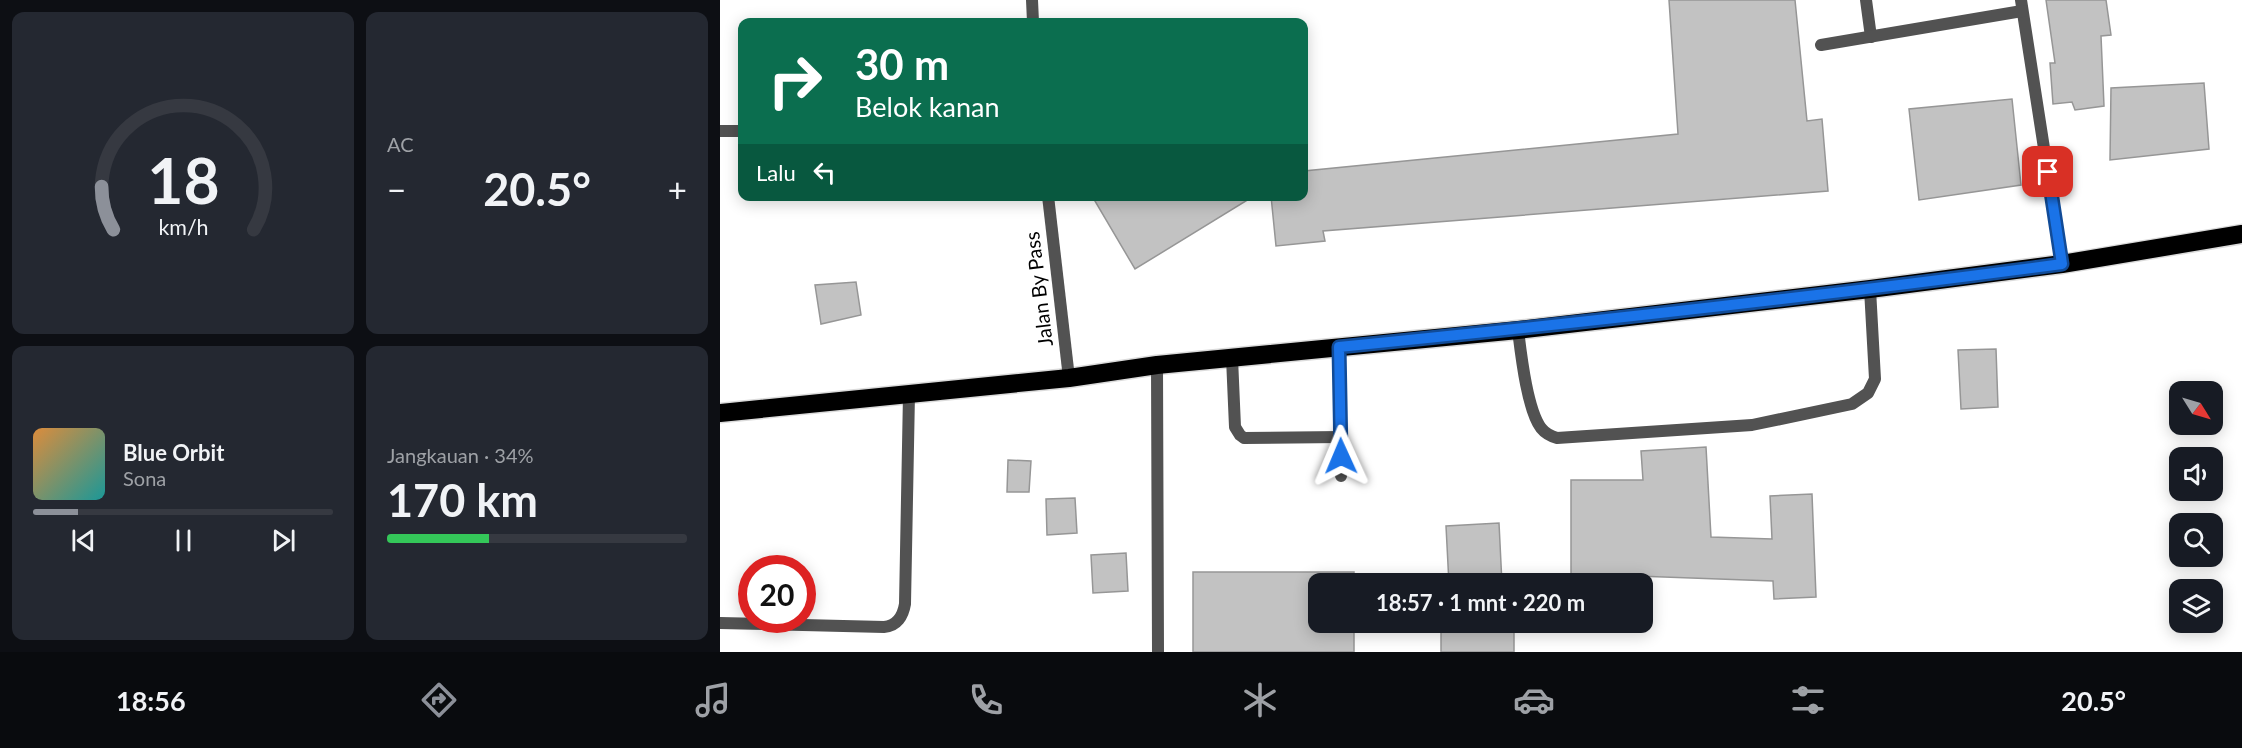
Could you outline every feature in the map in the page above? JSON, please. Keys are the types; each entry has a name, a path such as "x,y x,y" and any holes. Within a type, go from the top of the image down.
{"highway":[{"path":"720,413 1069,378 1157,365 1518,330 1870,290 2062,264 2242,234"}],"street":[{"path":"1032,0 1033,18"},
{"path":"1866,0 1871,37"},
{"path":"1821,45 1871,37 2022,5 2062,264"},
{"path":"720,131 738,131"},
{"name":"Jalan By Pass","path":"1049,201 1069,378"},
{"path":"1518,330 1525,376 1534,411 1539,424 1549,435 1557,438 1752,425 1852,404 1868,393 1875,380 1870,290"},
{"path":"1339,347 1341,476"},
{"path":"1232,358 1234,427 1244,438 1341,437"},
{"path":"1157,365 1158,652"},
{"path":"720,623 884,627 895,624 905,604 909,394"}],"building":[{"path":"1669,0 1795,0 1807,121 1822,119 1828,191 1323,231 1325,241 1276,246 1272,201 1308,201 1308,171 1678,134"},
{"path":"2046,0 2106,0 2111,35 2101,36 2104,106 2075,110 2072,102 2053,104 2050,63 2055,63"},
{"path":"2204,83 2209,149 2110,160 2111,88"},
{"path":"2012,99 2021,185 1919,200 1909,109"},
{"path":"1095,201 1246,201 1135,269"},
{"path":"856,282 861,315 821,324 815,285"},
{"path":"1996,349 1998,407 1961,409 1958,350"},
{"path":"1706,447 1711,537 1772,539 1770,496 1812,494 1816,597 1774,599 1773,581 1653,577 1653,573 1571,573 1571,480 1643,480 1641,451"},
{"path":"1008,460 1031,461 1029,492 1007,492"},
{"path":"1075,498 1077,533 1047,535 1046,499"},
{"path":"1499,523 1501,573 1448,573 1446,526"},
{"path":"1126,553 1128,591 1093,593 1091,555"},
{"path":"1193,572 1354,572 1308,573 1308,633 1354,633 1354,652 1193,652"},
{"path":"1441,633 1514,633 1514,652 1441,652"}],"route":[{"path":"1341,456 1339,347 1518,330 1870,290 2062,264 2048,172"}]}
